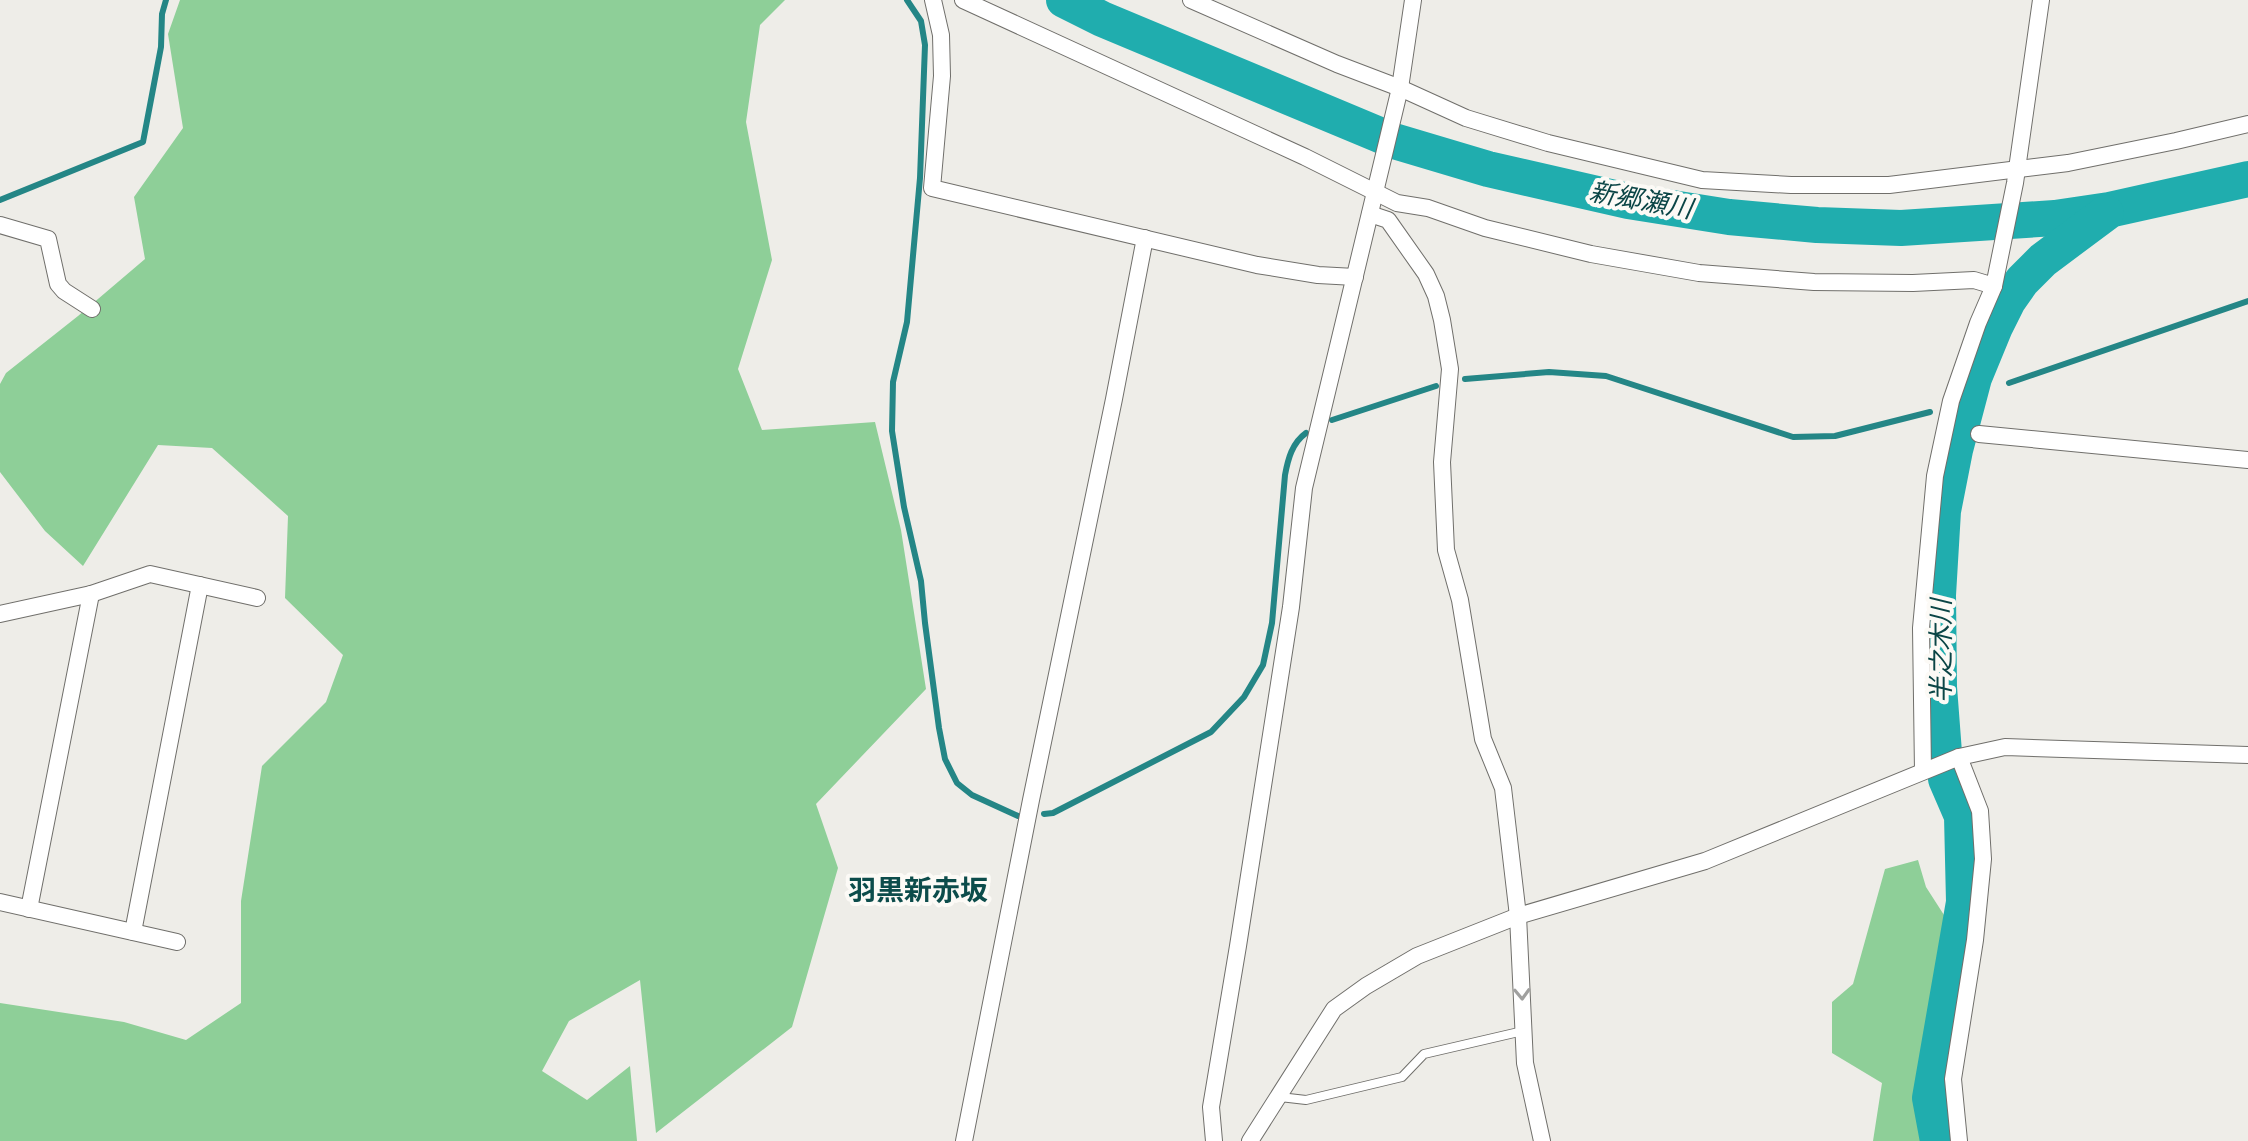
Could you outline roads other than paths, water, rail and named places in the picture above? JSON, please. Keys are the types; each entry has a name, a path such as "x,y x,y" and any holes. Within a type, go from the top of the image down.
{"street":[{"path":"933,0 941,35 942,76 932,188 1257,265 1318,275 1355,277"},
{"path":"963,0 1376,189 1397,203 1428,208 1485,228 1591,254 1699,273 1814,282 1995,281"},
{"path":"1191,0 1466,118 1548,143 1702,180 1791,185 1889,185 2016,177 2248,124"},
{"path":"1214,1141 1211,1107 1291,607 1304,488 1400,88 1413,0"},
{"path":"1923,771 1921,628 1935,476 1951,401 1995,281 2021,147 2041,0"},
{"path":"1370,214 1388,220 1426,274 1442,320 1450,369 1442,462 1446,550 1460,600 1483,739 1503,788 1518,916 1525,1063 1542,1141"},
{"path":"0,225 48,239 58,284 92,309"},
{"path":"964,1141 1145,238"},
{"path":"1979,434 2248,460"},
{"path":"0,614 91,594 150,574 257,598"},
{"path":"133,932 200,585"},
{"path":"29,909 91,594"},
{"path":"1250,1141 1334,1009 1417,956 1518,916 1705,861 1959,757 2005,747 2248,755"},
{"path":"1959,757 1980,811 1983,859 1975,940 1953,1079 1959,1141"},
{"path":"0,902 177,942"}],"lane":[{"path":"1279,1097 1306,1100 1402,1077 1424,1054 1523,1031"}],"waterway":[{"path":"0,200 143,142 161,47 162,14 166,0"},
{"path":"907,0 921,21 925,45 920,178 907,322 893,382 892,431 904,507 921,581 945,759 957,783 972,795 1018,816"},
{"name":"新郷瀬川","path":"1064,0 1102,19 1394,141 1488,169 1628,201 1729,217 1901,228 2055,218 2109,210 2248,179"},
{"name":"半之木川","path":"1938,1141 1930,1098 1964,902 1962,816 1946,779 1939,687 1938,595 1943,511 1974,378 2008,301 2043,260 2106,213"},
{"path":"2009,383 2248,301"},
{"path":"1465,379 1549,372 1606,376 1793,437 1835,436 1930,412"},
{"path":"1332,420 1436,386"},
{"path":"1044,814 1053,813 1211,732 1244,697 1263,665 1272,623 1285,475 1294,446 1306,433"}],"district":[{"name":"羽黒新赤坂","path":"918,890"}]}
